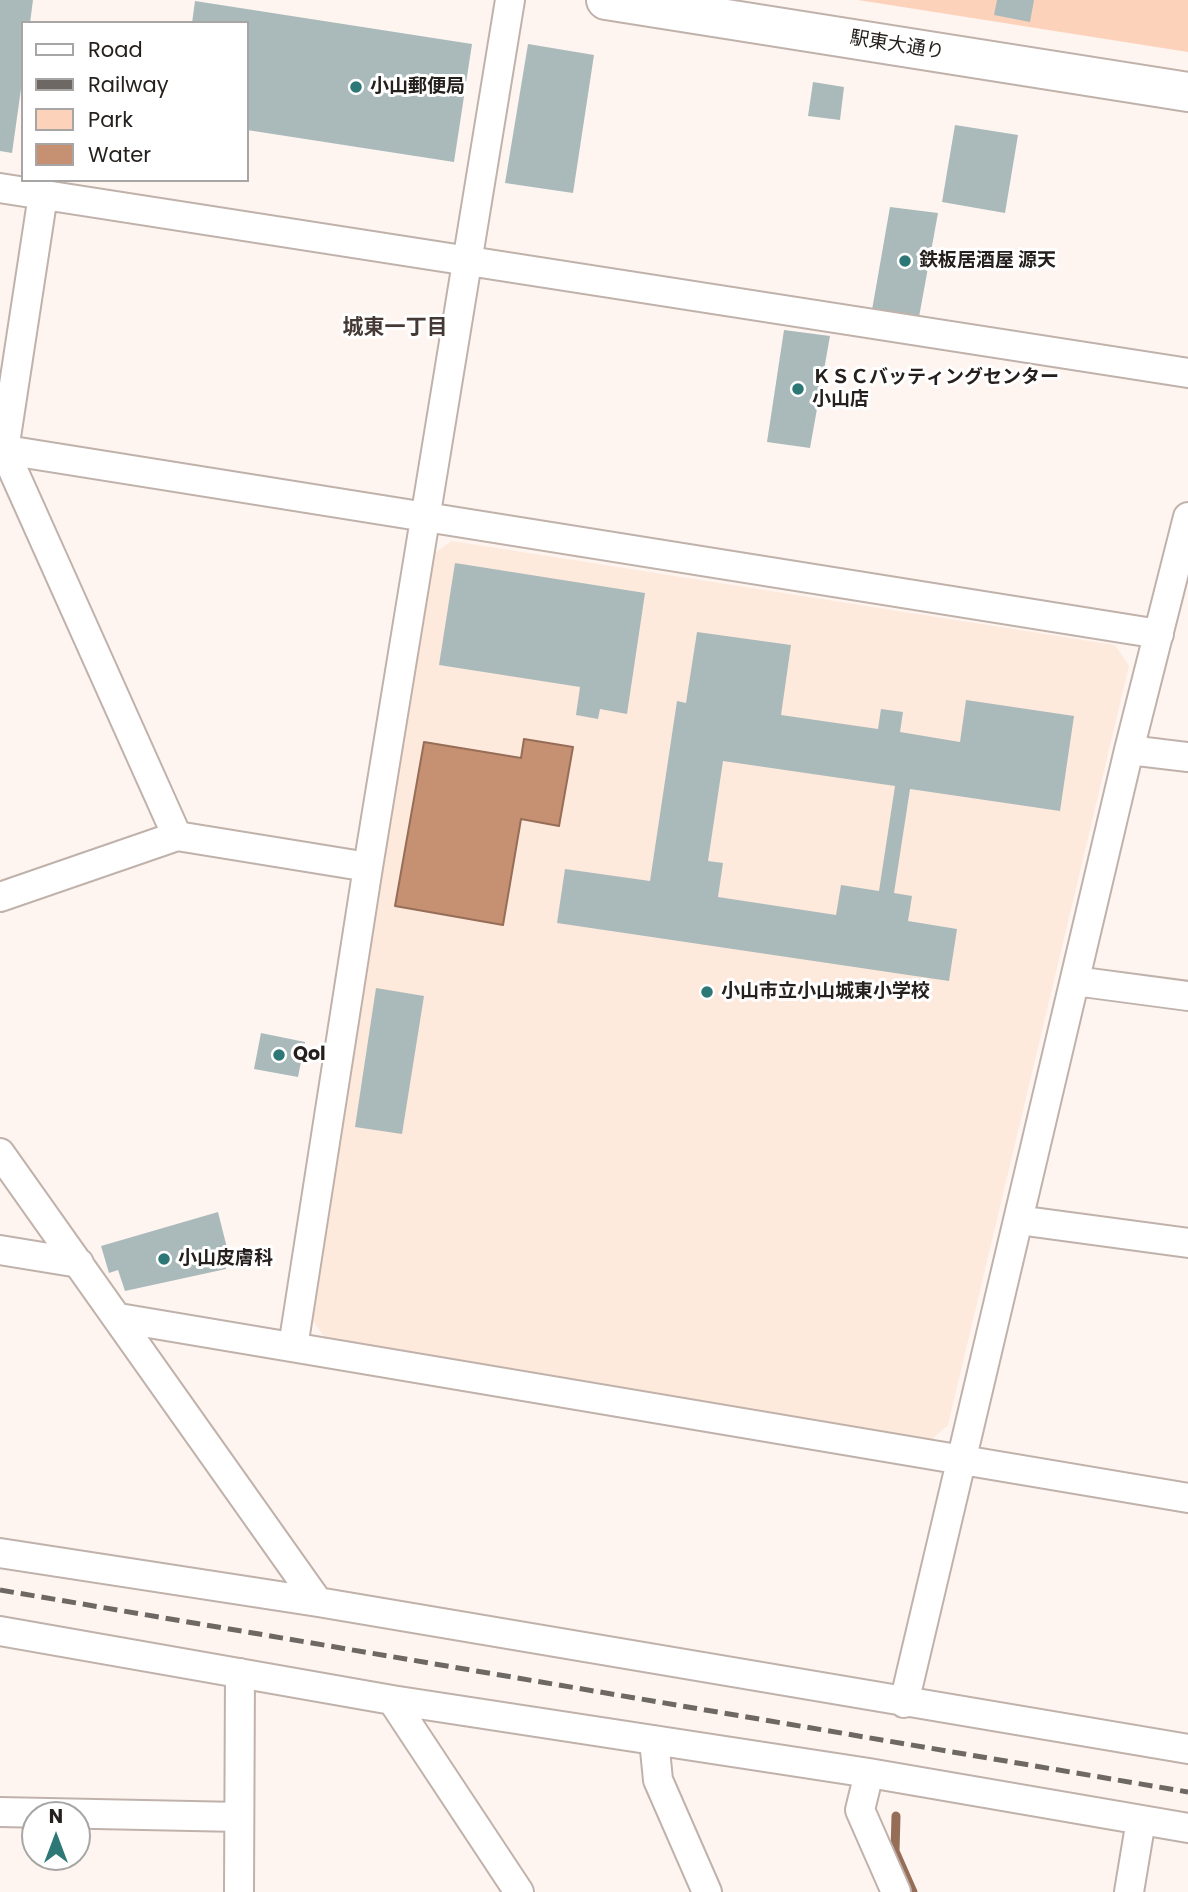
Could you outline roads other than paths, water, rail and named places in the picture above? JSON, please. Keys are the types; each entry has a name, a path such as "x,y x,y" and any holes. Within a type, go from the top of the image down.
{"street":[{"path":"293,1347 368,867 510,0"},
{"name":"駅東大通り","path":"606,0 1188,92"},
{"path":"0,188 1188,373"},
{"path":"43,195 2,449 177,836"},
{"path":"2,449 1159,634"},
{"path":"904,1703 1129,750 1188,517"},
{"path":"1129,750 1188,757"},
{"path":"0,897 177,836 368,867"},
{"path":"1075,981 1188,996"},
{"path":"0,1153 318,1602"},
{"path":"1018,1220 1188,1243"},
{"path":"0,1250 79,1263"},
{"path":"119,1318 1188,1498"},
{"path":"0,1552 318,1602 1188,1749"},
{"path":"0,1632 392,1700 869,1773 1188,1828"},
{"path":"239,1892 240,1674"},
{"path":"392,1700 519,1892"},
{"path":"654,1740 658,1780 708,1892"},
{"path":"869,1773 860,1810 896,1892"},
{"path":"0,1812 239,1817"},
{"path":"1129,1892 1141,1820"}],"water":[{"path":"524,739 573,747 559,826 521,819 503,925 395,906 424,742 521,758"}],"waterway":[{"path":"896,1816 895,1851 913,1892"}],"railway":[{"path":"0,1590 1188,1792"}],"place":[{"name":"小山郵便局","path":"356,87"},
{"name":"鉄板居酒屋 源天","path":"905,261"},
{"name":"ＫＳＣバッティングセンター 小山店","path":"798,389"},
{"name":"小山市立小山城東小学校","path":"707,992"},
{"name":"Qol","path":"279,1055"},
{"name":"小山皮膚科","path":"164,1259"}],"district":[{"name":"城東一丁目","path":"395,329"}]}
